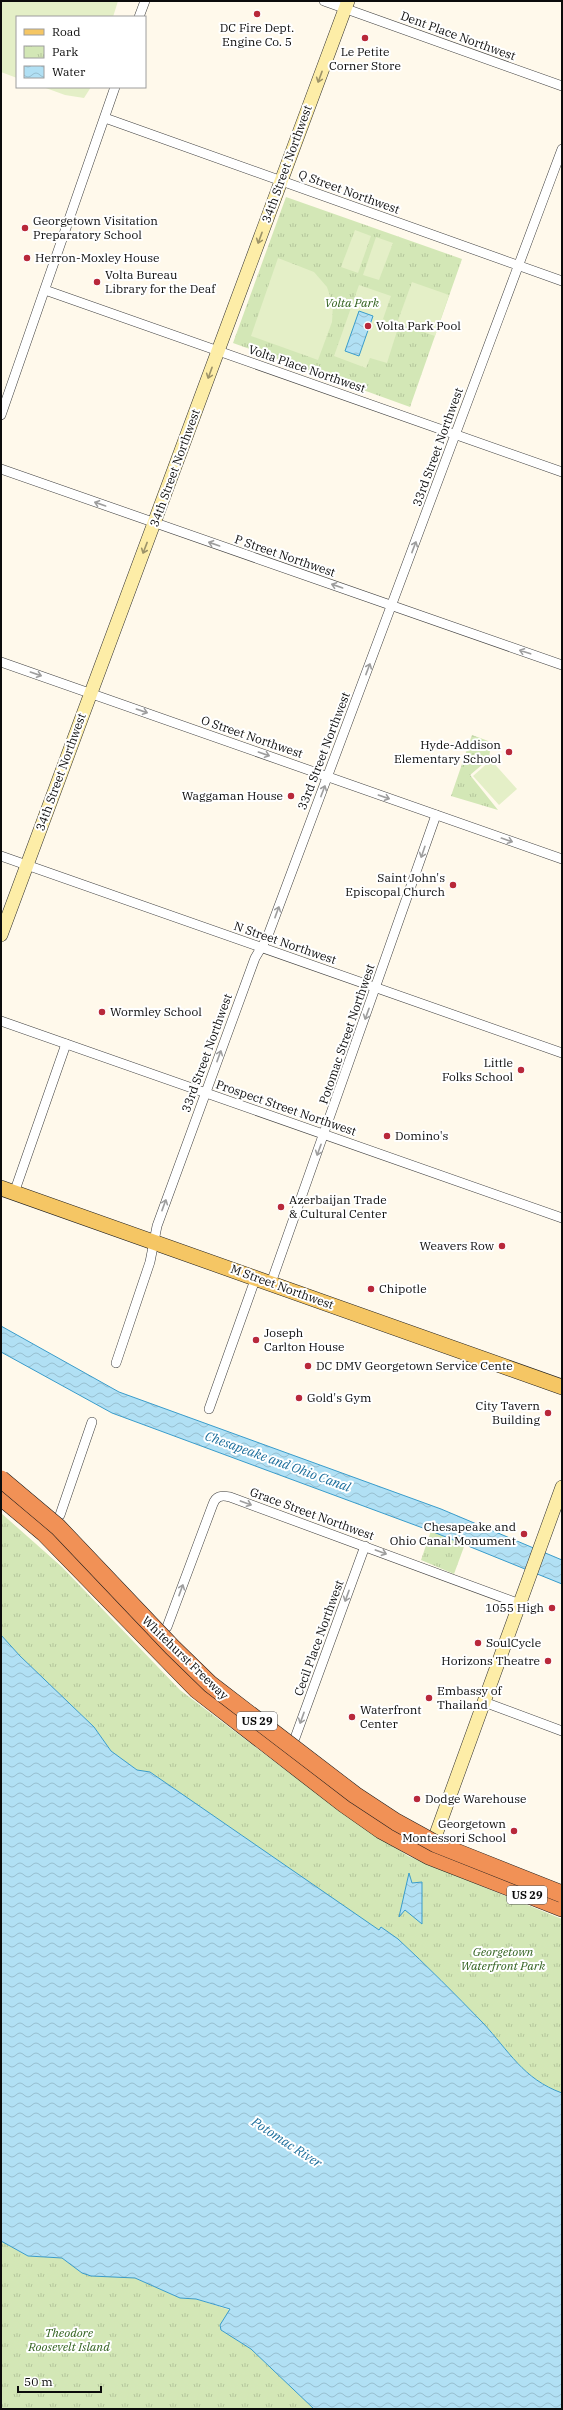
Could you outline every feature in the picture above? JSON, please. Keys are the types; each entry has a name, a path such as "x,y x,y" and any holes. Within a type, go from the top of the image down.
{"highway":[{"name":"Whitehurst Freeway","path":"1,1479 58,1527 167,1642 210,1684 355,1795 396,1822 436,1844 562,1894"},
{"name":"Whitehurst Freeway","path":"1,1497 44,1533 197,1690 344,1804 381,1830 422,1852 562,1908"}],"main road":[{"name":"M Street Northwest","path":"7,1190 562,1387"}],"street":[{"path":"140,16 145,1"},
{"name":"Dent Place Northwest","path":"324,1 346,5 562,86"},
{"name":"34th Street Northwest","path":"1,935 346,5"},
{"path":"1,415 115,88"},
{"name":"Q Street Northwest","path":"104,118 562,280"},
{"name":"33rd Street Northwest","path":"116,1363 150,1262 157,1226 205,1093 255,958 267,938 328,777 562,149"},
{"name":"Volta Place Northwest","path":"44,290 562,472"},
{"name":"P Street Northwest","path":"1,469 562,665"},
{"name":"O Street Northwest","path":"1,662 562,859"},
{"name":"Potomac Street Northwest","path":"271,1283 436,815"},
{"name":"N Street Northwest","path":"1,856 562,1053"},
{"name":"Prospect Street Northwest","path":"1,1021 562,1218"},
{"path":"7,1190 66,1044"},
{"path":"209,1409 256,1278"},
{"path":"60,1515 92,1422"},
{"path":"1,1487 53,1531 161,1645 221,1701 363,1808 431,1848 562,1900"},
{"path":"431,1848 562,1487"},
{"name":"Grace Street Northwest","path":"167,1627 213,1504 217,1497 230,1497 520,1604"},
{"name":"Cecil Place Northwest","path":"295,1738 365,1546"},
{"path":"484,1702 562,1731"}],"green space":[{"path":"1,1 118,1 113,16 16,16 16,78 1,72"},
{"path":"46,88 90,88 84,98 65,95"},
{"name":"Volta Park","path":"286,197 462,259 410,407 233,343"},
{"path":"355,230 371,236 358,273 341,267"},
{"path":"376,237 393,243 379,280 363,275"},
{"path":"278,258 314,272 327,287 333,305 332,322 318,360 251,336"},
{"path":"412,282 449,295 435,336 397,323"},
{"name":"Volta Park Pool","path":"359,285 391,296 383,319 385,320 384,323 398,328 387,363 370,358 366,368 334,356"},
{"path":"472,735 491,742 489,759 470,775 498,810 451,796"},
{"path":"491,760 517,789 499,805 473,776"},
{"name":"Georgetown Waterfront Park","path":"1,1513 62,1567 180,1690 328,1802 408,1856 562,1919 562,2093 548,2087 527,2072 509,2054 483,2023 398,1939 381,1927 379,1931 150,1772 137,1770 111,1751 94,1727 20,1656 1,1635"},
{"path":"431,1531 465,1544 454,1574 421,1560"},
{"name":"Theodore Roosevelt Island","path":"1,2241 28,2256 62,2258 82,2273 135,2278 180,2298 196,2299 230,2310 220,2325 221,2330 251,2349 314,2409 1,2409"}],"water":[{"path":"359,311 373,316 359,356 345,351"},
{"name":"Chesapeake and Ohio Canal","path":"1,1326 119,1392 441,1509 562,1560 562,1584 431,1531 112,1413 1,1352"},
{"name":"Potomac River","path":"1,1635 20,1656 94,1727 111,1751 137,1770 150,1772 379,1930 381,1927 398,1939 483,2023 509,2054 527,2072 548,2087 562,2093 562,2409 314,2409 251,2349 221,2330 220,2325 230,2309 196,2299 180,2298 135,2278 91,2276 82,2273 62,2258 28,2256 1,2241"},
{"path":"409,1873 412,1883 422,1882 422,1924 405,1910 399,1917"}],"place":[{"name":"DC Fire Dept. Engine Co. 5","path":"257,14"},
{"name":"Le Petite Corner Store","path":"365,38"},
{"name":"Georgetown Visitation Preparatory School","path":"25,228"},
{"name":"Herron-Moxley House","path":"27,258"},
{"name":"Volta Bureau Library for the Deaf","path":"97,282"},
{"name":"Volta Park Pool","path":"368,326"},
{"name":"Hyde-Addison Elementary School","path":"509,752"},
{"name":"Waggaman House","path":"291,796"},
{"name":"Saint John's Episcopal Church","path":"453,885"},
{"name":"Wormley School","path":"102,1012"},
{"name":"Little Folks School","path":"521,1070"},
{"name":"Domino's","path":"387,1136"},
{"name":"Azerbaijan Trade & Cultural Center","path":"281,1207"},
{"name":"Weavers Row","path":"502,1246"},
{"name":"Chipotle","path":"371,1289"},
{"name":"Joseph Carlton House","path":"256,1340"},
{"name":"DC DMV Georgetown Service Cente","path":"308,1366"},
{"name":"Gold's Gym","path":"299,1398"},
{"name":"City Tavern Building","path":"548,1413"},
{"name":"Chesapeake and Ohio Canal Monument","path":"524,1534"},
{"name":"1055 High","path":"552,1608"},
{"name":"SoulCycle","path":"478,1643"},
{"name":"Horizons Theatre","path":"548,1661"},
{"name":"Embassy of Thailand","path":"429,1698"},
{"name":"Waterfront Center","path":"352,1717"},
{"name":"Dodge Warehouse","path":"417,1799"},
{"name":"Georgetown Montessori School","path":"514,1831"}]}
